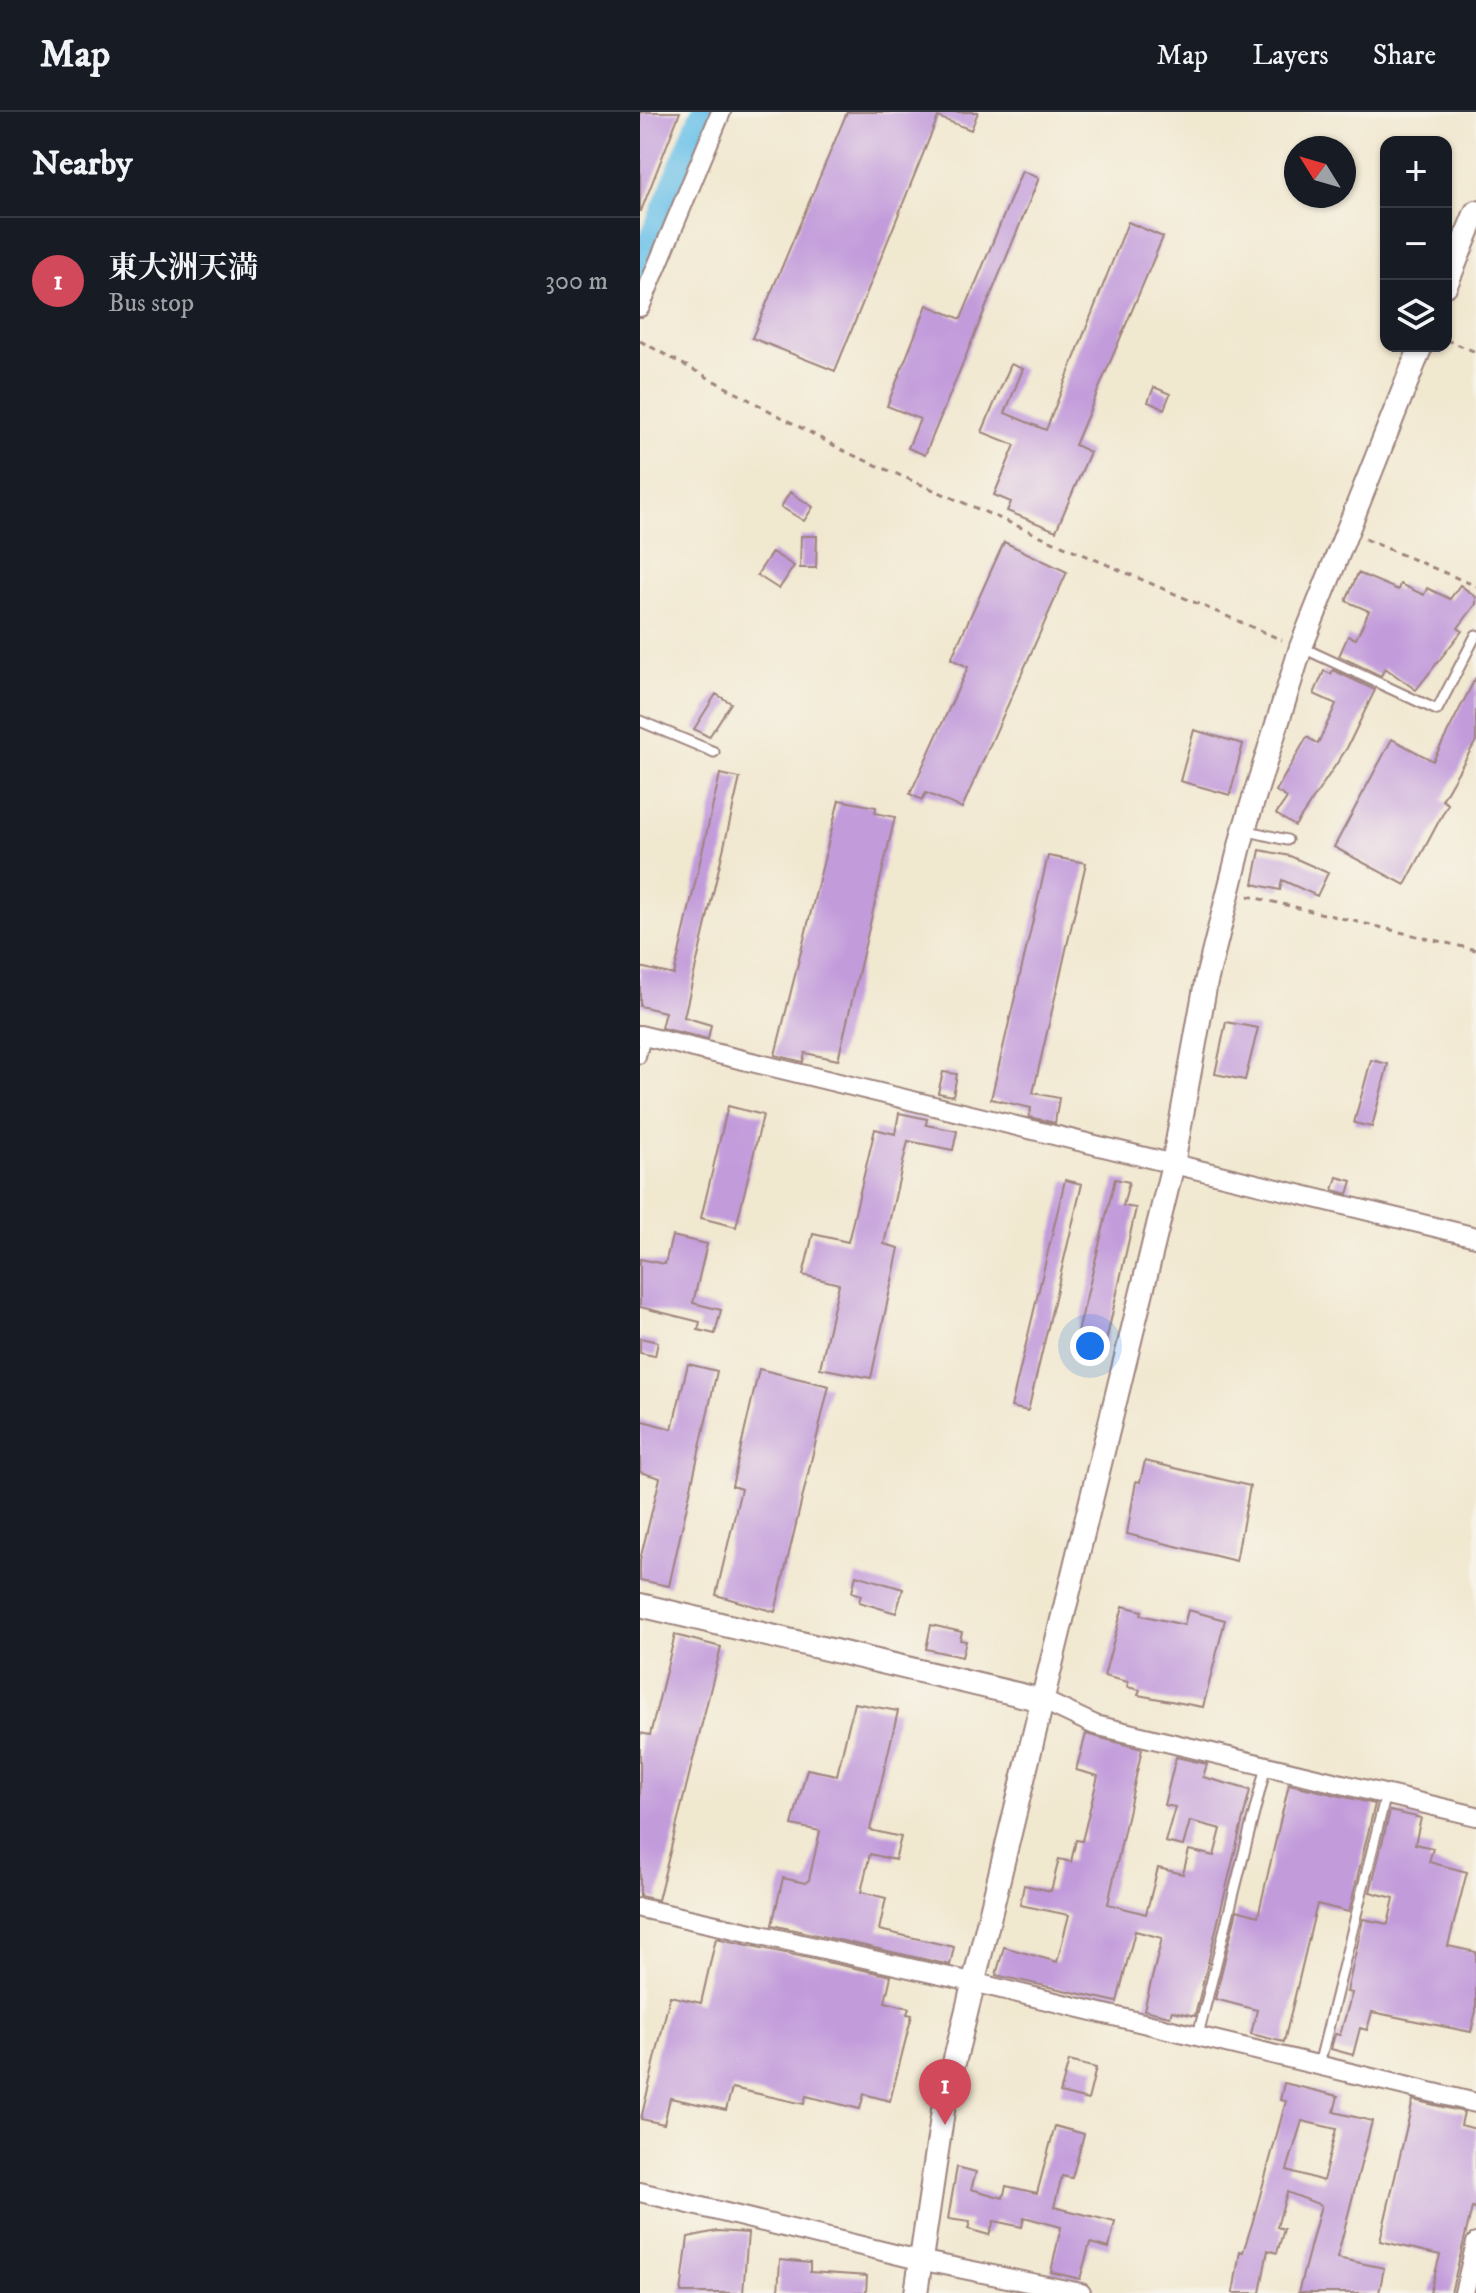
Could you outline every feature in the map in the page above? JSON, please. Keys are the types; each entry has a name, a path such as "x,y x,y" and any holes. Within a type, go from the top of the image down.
{"street":[{"path":"640,307 721,112"},
{"path":"1448,280 1476,212"},
{"path":"916,2293 944,2104 1173,1164 1206,982 1228,891 1301,647 1419,352"},
{"path":"643,1035 1476,1237"},
{"path":"640,1605 1042,1700 1095,1725 1476,1816"},
{"path":"640,1908 972,1982 1476,2103"},
{"path":"640,2192 919,2260 1081,2293"},
{"path":"1464,2293 1476,2243"}],"lane":[{"path":"1301,647 1437,710 1476,635"},
{"path":"640,721 714,752"},
{"path":"1244,830 1287,840"},
{"path":"640,1058 643,1035"},
{"path":"1198,2035 1266,1766"},
{"path":"1319,2065 1386,1794"}],"path":[{"path":"640,341 848,453 1301,647"},
{"path":"1452,342 1476,352"},
{"path":"1346,532 1476,586"},
{"path":"1228,891 1476,950"}],"building":[{"path":"640,112 680,112 641,211 640,211"},
{"path":"847,112 978,112 971,130 938,117 835,371 752,338"},
{"path":"1022,171 1039,178 925,455 908,448 920,419 887,406 927,305 961,319"},
{"path":"1128,222 1163,237 1075,445 1090,452 1056,531 1007,511 1011,502 994,495 1015,445 982,432 1011,364 1023,369 1005,413 1046,430"},
{"path":"1154,387 1170,394 1164,409 1148,402"},
{"path":"790,492 813,507 804,521 781,507"},
{"path":"801,536 817,536 816,568 800,568"},
{"path":"1004,542 1067,572 962,808 926,793 922,800 910,794 968,667 951,659"},
{"path":"772,552 794,566 779,589 757,575"},
{"path":"1358,573 1398,590 1400,584 1424,595 1427,588 1450,599 1460,585 1476,597 1476,604 1458,628 1462,631 1416,690 1385,668 1381,676 1339,656 1348,636 1356,639 1369,611 1346,601"},
{"path":"1333,670 1375,690 1347,748 1295,826 1276,814 1287,798 1276,791 1307,737 1318,744 1336,704 1314,694 1324,671 1331,674"},
{"path":"1476,677 1476,741 1442,800 1448,804 1405,885 1334,847 1392,739 1433,761"},
{"path":"716,694 731,703 709,737 694,729"},
{"path":"1194,730 1243,744 1230,795 1180,781"},
{"path":"720,774 740,778 684,1017 711,1025 708,1039 661,1028 665,1012 640,1006 640,967 674,975"},
{"path":"839,800 876,807 875,813 895,817 838,1060 805,1053 803,1062 775,1055"},
{"path":"1260,850 1290,856 1328,873 1317,896 1282,880 1280,890 1253,884"},
{"path":"1048,856 1086,863 1033,1093 1059,1098 1055,1123 1029,1117 1031,1108 991,1099"},
{"path":"1226,1022 1258,1028 1245,1080 1215,1074"},
{"path":"1371,1060 1388,1064 1372,1127 1354,1123"},
{"path":"943,1072 957,1074 953,1096 938,1093"},
{"path":"728,1106 763,1115 736,1227 701,1218"},
{"path":"899,1113 927,1119 926,1125 957,1131 953,1150 908,1141 884,1244 899,1248 871,1378 820,1368 839,1284 803,1275 813,1234 848,1242 875,1129 895,1134"},
{"path":"1337,1177 1352,1181 1348,1194 1333,1190"},
{"path":"1115,1179 1129,1182 1123,1206 1136,1208 1103,1355 1074,1349"},
{"path":"1065,1180 1082,1184 1028,1411 1011,1407"},
{"path":"672,1236 707,1244 693,1303 721,1310 715,1334 698,1330 700,1322 640,1307 640,1259 665,1264"},
{"path":"640,1338 658,1342 655,1356 640,1353"},
{"path":"688,1364 717,1371 669,1586 640,1580 640,1560 660,1478 640,1472 640,1420 672,1429"},
{"path":"759,1369 829,1386 775,1612 716,1595 741,1489 732,1486"},
{"path":"1145,1461 1250,1486 1236,1561 1127,1534 1136,1481 1140,1482"},
{"path":"856,1575 903,1589 896,1613 859,1602 861,1595 852,1592"},
{"path":"1123,1606 1142,1611 1141,1615 1184,1625 1188,1610 1225,1620 1203,1707 1138,1695 1140,1690 1127,1687 1128,1682 1104,1676"},
{"path":"931,1625 962,1632 960,1640 966,1641 962,1657 926,1649"},
{"path":"675,1635 721,1647 658,1900 640,1896 640,1733 650,1735"},
{"path":"854,1703 898,1711 870,1830 901,1837 895,1860 870,1854 861,1892 886,1898 879,1930 954,1947 950,1965 772,1925 783,1878 805,1883 809,1880 820,1831 792,1825 807,1769 837,1775"},
{"path":"1086,1734 1142,1749 1108,1904 1146,1914 1158,1868 1183,1874 1189,1850 1214,1856 1221,1829 1190,1821 1183,1846 1165,1842 1175,1807 1164,1805 1176,1757 1207,1764 1203,1777 1250,1790 1195,2016 1172,2011 1170,2016 1144,2010 1162,1938 1135,1931 1117,2002 996,1975 1004,1947 1057,1962 1069,1915 1020,1905 1024,1885 1051,1891 1059,1859 1071,1862 1076,1840 1082,1841 1098,1776 1076,1770"},
{"path":"1289,1784 1375,1804 1349,1912 1317,1904 1284,2042 1251,2034 1257,2010 1215,1999 1237,1910 1258,1916"},
{"path":"1390,1811 1421,1818 1415,1844 1433,1848 1429,1862 1467,1872 1448,1946 1476,1952 1476,2011 1471,2032 1372,2012 1367,2030 1360,2028 1353,2055 1331,2049 1335,2034 1340,2035 1352,1993 1347,1992 1363,1919 1388,1924 1394,1898 1370,1892"},
{"path":"716,1938 891,1976 885,2002 909,2008 907,2014 912,2015 890,2101 864,2094 860,2109 806,2096 804,2104 732,2088 726,2110 670,2098 664,2124 641,2119 670,1996 701,2003"},
{"path":"1069,2061 1096,2068 1088,2100 1060,2093"},
{"path":"1284,2083 1338,2096 1334,2112 1372,2121 1337,2258 1384,2268 1379,2293 1298,2293 1321,2205 1287,2192 1277,2227 1284,2229 1277,2253 1268,2250 1260,2293 1233,2293 1240,2251 1243,2252 1253,2221 1286,2101 1280,2100","holes":["1302,2121 1336,2129 1323,2181 1287,2170"]},
{"path":"1413,2100 1464,2112 1461,2125 1476,2129 1476,2209 1472,2208 1451,2293 1430,2293 1440,2255 1380,2241"},
{"path":"1055,2126 1084,2134 1072,2178 1062,2176 1054,2207 1115,2222 1109,2248 1090,2243 1080,2279 1051,2272 1061,2227 1024,2217 1022,2227 994,2221 989,2235 968,2229 970,2222 948,2219 957,2167 976,2172 971,2189 1003,2198 1006,2186 1037,2193"},
{"path":"717,2231 748,2233 743,2293 681,2293 688,2237"},
{"path":"780,2260 810,2263 810,2272 867,2276 866,2293 778,2293"}],"waterway":[{"path":"640,278 707,112"}],"place":[{"name":"東大洲天満","path":"945,2125"}]}
